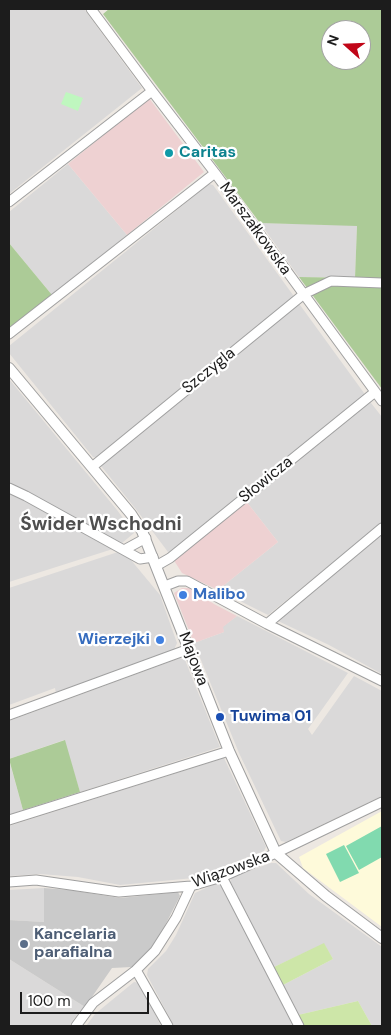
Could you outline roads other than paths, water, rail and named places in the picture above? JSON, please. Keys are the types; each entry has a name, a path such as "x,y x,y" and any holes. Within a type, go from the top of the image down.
{"street":[{"name":"Marszałkowska","path":"92,9 382,401"},
{"path":"9,202 152,91"},
{"path":"9,334 215,173"},
{"name":"Szczygla","path":"92,467 304,294 331,281 382,283"},
{"name":"Majowa","path":"9,368 131,514 146,538 229,751 276,853 326,896 382,938"},
{"name":"Słowicza","path":"154,561 170,558 375,392"},
{"path":"9,488 140,559 154,561"},
{"path":"267,624 382,528"},
{"path":"124,550 146,538"},
{"path":"164,586 178,581 187,582 382,681"},
{"path":"9,715 189,649"},
{"path":"9,820 229,751"},
{"name":"Wiązowska","path":"9,882 36,880 119,892 191,886 222,877 382,802"},
{"path":"222,877 299,1026"},
{"path":"76,1026 86,1011 98,999 136,970 155,951 166,936 191,886"},
{"path":"136,970 168,1026"}],"place":[{"name":"Caritas","path":"169,153"},
{"name":"Malibo","path":"183,595"},
{"name":"Wierzejki","path":"160,640"},
{"name":"Tuwima 01","path":"220,717"},
{"name":"Kancelaria parafialna","path":"24,944"}],"district":[{"name":"Świder Wschodni","path":"101,525"}]}
